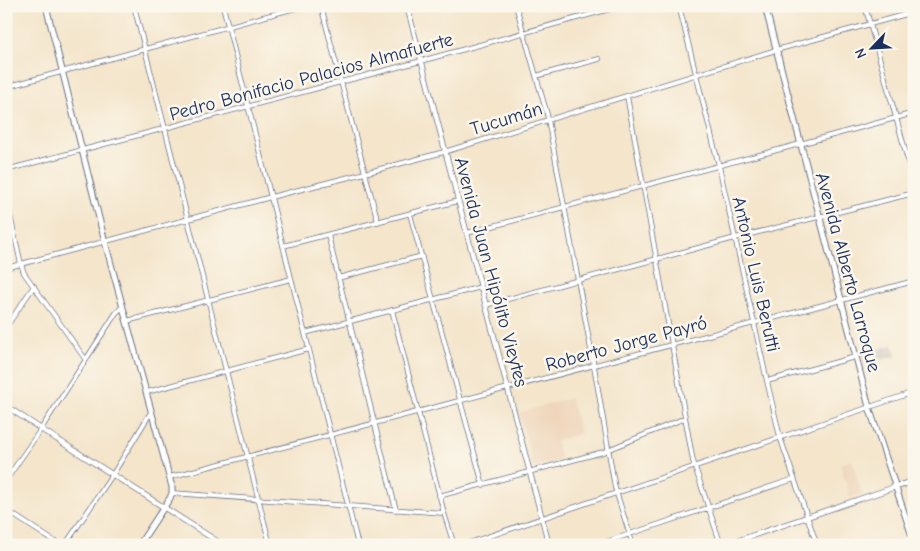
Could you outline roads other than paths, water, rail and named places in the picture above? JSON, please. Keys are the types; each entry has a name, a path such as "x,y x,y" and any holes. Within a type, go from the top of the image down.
{"main road":[{"path":"46,6 104,242 172,487 172,493 139,545"},
{"name":"Avenida Alberto Larroque","path":"765,6 855,357 869,407 914,542"},
{"path":"895,487 914,481"}],"street":[{"path":"134,6 270,545"},
{"path":"223,6 358,545"},
{"path":"6,86 303,6"},
{"path":"321,6 378,222"},
{"name":"Avenida Juan Hipólito Vieytes","path":"407,6 549,545"},
{"path":"516,6 548,120 616,492 633,545"},
{"name":"Pedro Bonifacio Palacios Almafuerte","path":"6,170 421,61 524,33 605,8 621,6"},
{"name":"Antonio Luis Berutti","path":"679,6 719,166 780,437 817,545"},
{"path":"865,6 914,182"},
{"name":"Tucumán","path":"6,268 444,152 776,50 914,12"},
{"path":"536,76 599,58"},
{"path":"627,96 694,466 721,545"},
{"path":"467,233 914,113"},
{"path":"486,305 735,238 914,193"},
{"path":"6,197 24,273 86,360"},
{"path":"283,246 458,201"},
{"path":"410,214 483,485"},
{"path":"328,235 396,510"},
{"path":"338,278 422,256"},
{"path":"127,321 291,279"},
{"name":"Roberto Jorge Payró","path":"170,477 914,282"},
{"path":"6,327 34,286"},
{"path":"305,332 481,287"},
{"path":"6,480 116,313 123,306"},
{"path":"392,310 439,496 454,545"},
{"path":"147,392 309,349"},
{"path":"767,381 855,357"},
{"path":"463,545 914,392"},
{"path":"6,406 223,545"},
{"path":"65,545 113,474 152,410"},
{"path":"439,496 608,450 685,418"},
{"path":"597,545 794,479"},
{"path":"725,545 895,487"},
{"path":"172,493 444,513"},
{"path":"6,510 60,545"}]}
